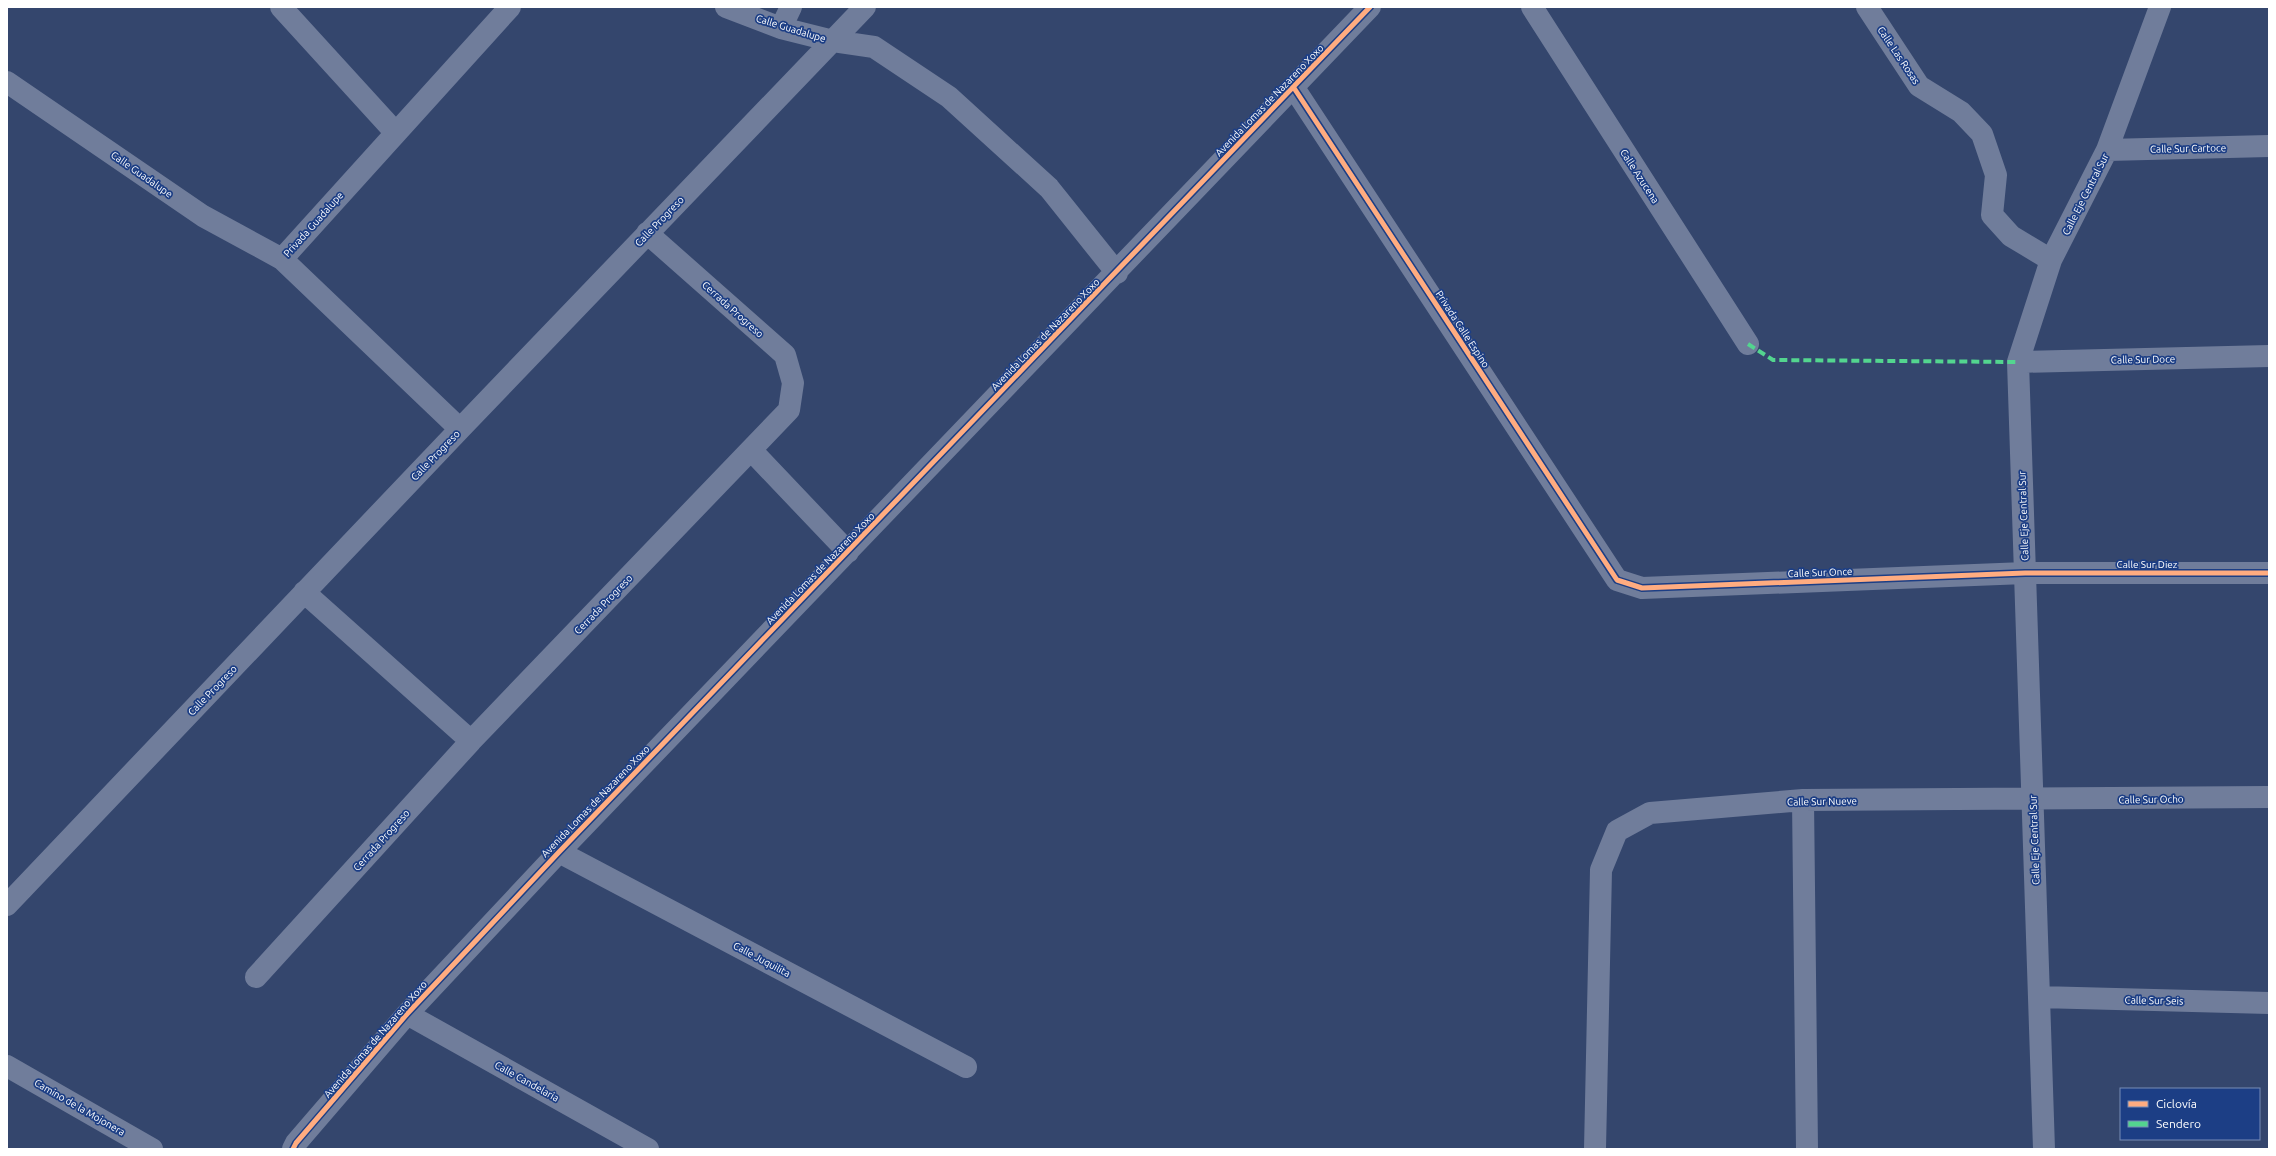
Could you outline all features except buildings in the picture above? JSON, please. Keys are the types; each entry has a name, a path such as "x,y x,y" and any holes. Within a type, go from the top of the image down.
{"street":[{"path":"281,7 395,132"},
{"name":"Privada Guadalupe","path":"460,428 282,259 395,132 510,7"},
{"name":"Calle Guadalupe","path":"726,7 781,28 833,41 874,47 949,97 1049,188 1117,272"},
{"path":"781,28 791,7"},
{"name":"Calle Progreso","path":"7,905 460,428 865,7"},
{"name":"Avenida Lomas de Nazareno Xoxo","path":"298,1147 407,1014 559,852 1294,88 1370,7"},
{"name":"Calle Azucena","path":"1532,7 1748,344"},
{"name":"Calle Las Rosas","path":"1867,7 1919,86 1962,112 1982,134 1996,175 1992,215 2011,236 2051,260"},
{"name":"Calle Eje Central Sur","path":"2044,1149 2018,362 2051,260 2108,150 2160,7"},
{"name":"Calle Guadalupe","path":"7,82 203,216 282,259"},
{"name":"Privada Calle Espino","path":"1294,88 1617,580"},
{"name":"Calle Sur Cartoce","path":"2108,150 2269,146"},
{"name":"Cerrada Progreso","path":"256,977 471,741 789,410 793,383 785,355 648,233"},
{"name":"Calle Sur Doce","path":"2018,362 2269,356"},
{"path":"751,450 848,552"},
{"name":"Calle Sur Once","path":"1617,580 1642,588 2025,573"},
{"name":"Calle Sur Diez","path":"2025,573 2269,573"},
{"path":"304,592 471,741"},
{"name":"Calle Sur Ocho","path":"2032,800 2269,797"},
{"path":"1803,800 1807,1149"},
{"name":"Calle Sur Nueve","path":"1595,1149 1601,870 1617,831 1650,813 1803,800 2032,800"},
{"name":"Calle Juquilita","path":"559,852 966,1067"},
{"name":"Calle Sur Seis","path":"2039,997 2269,1003"},
{"name":"Calle Candelaria","path":"407,1014 648,1149"},
{"name":"Camino de la Mojonera","path":"7,1066 152,1149"}],"marked path":[{"path":"1748,344 1773,360 2018,362"}],"cycle path":[{"path":"293,1149 296,1143 407,1014 559,852 1370,7"},
{"path":"1294,88 1617,580 1642,588 2025,573 2269,573"}]}
